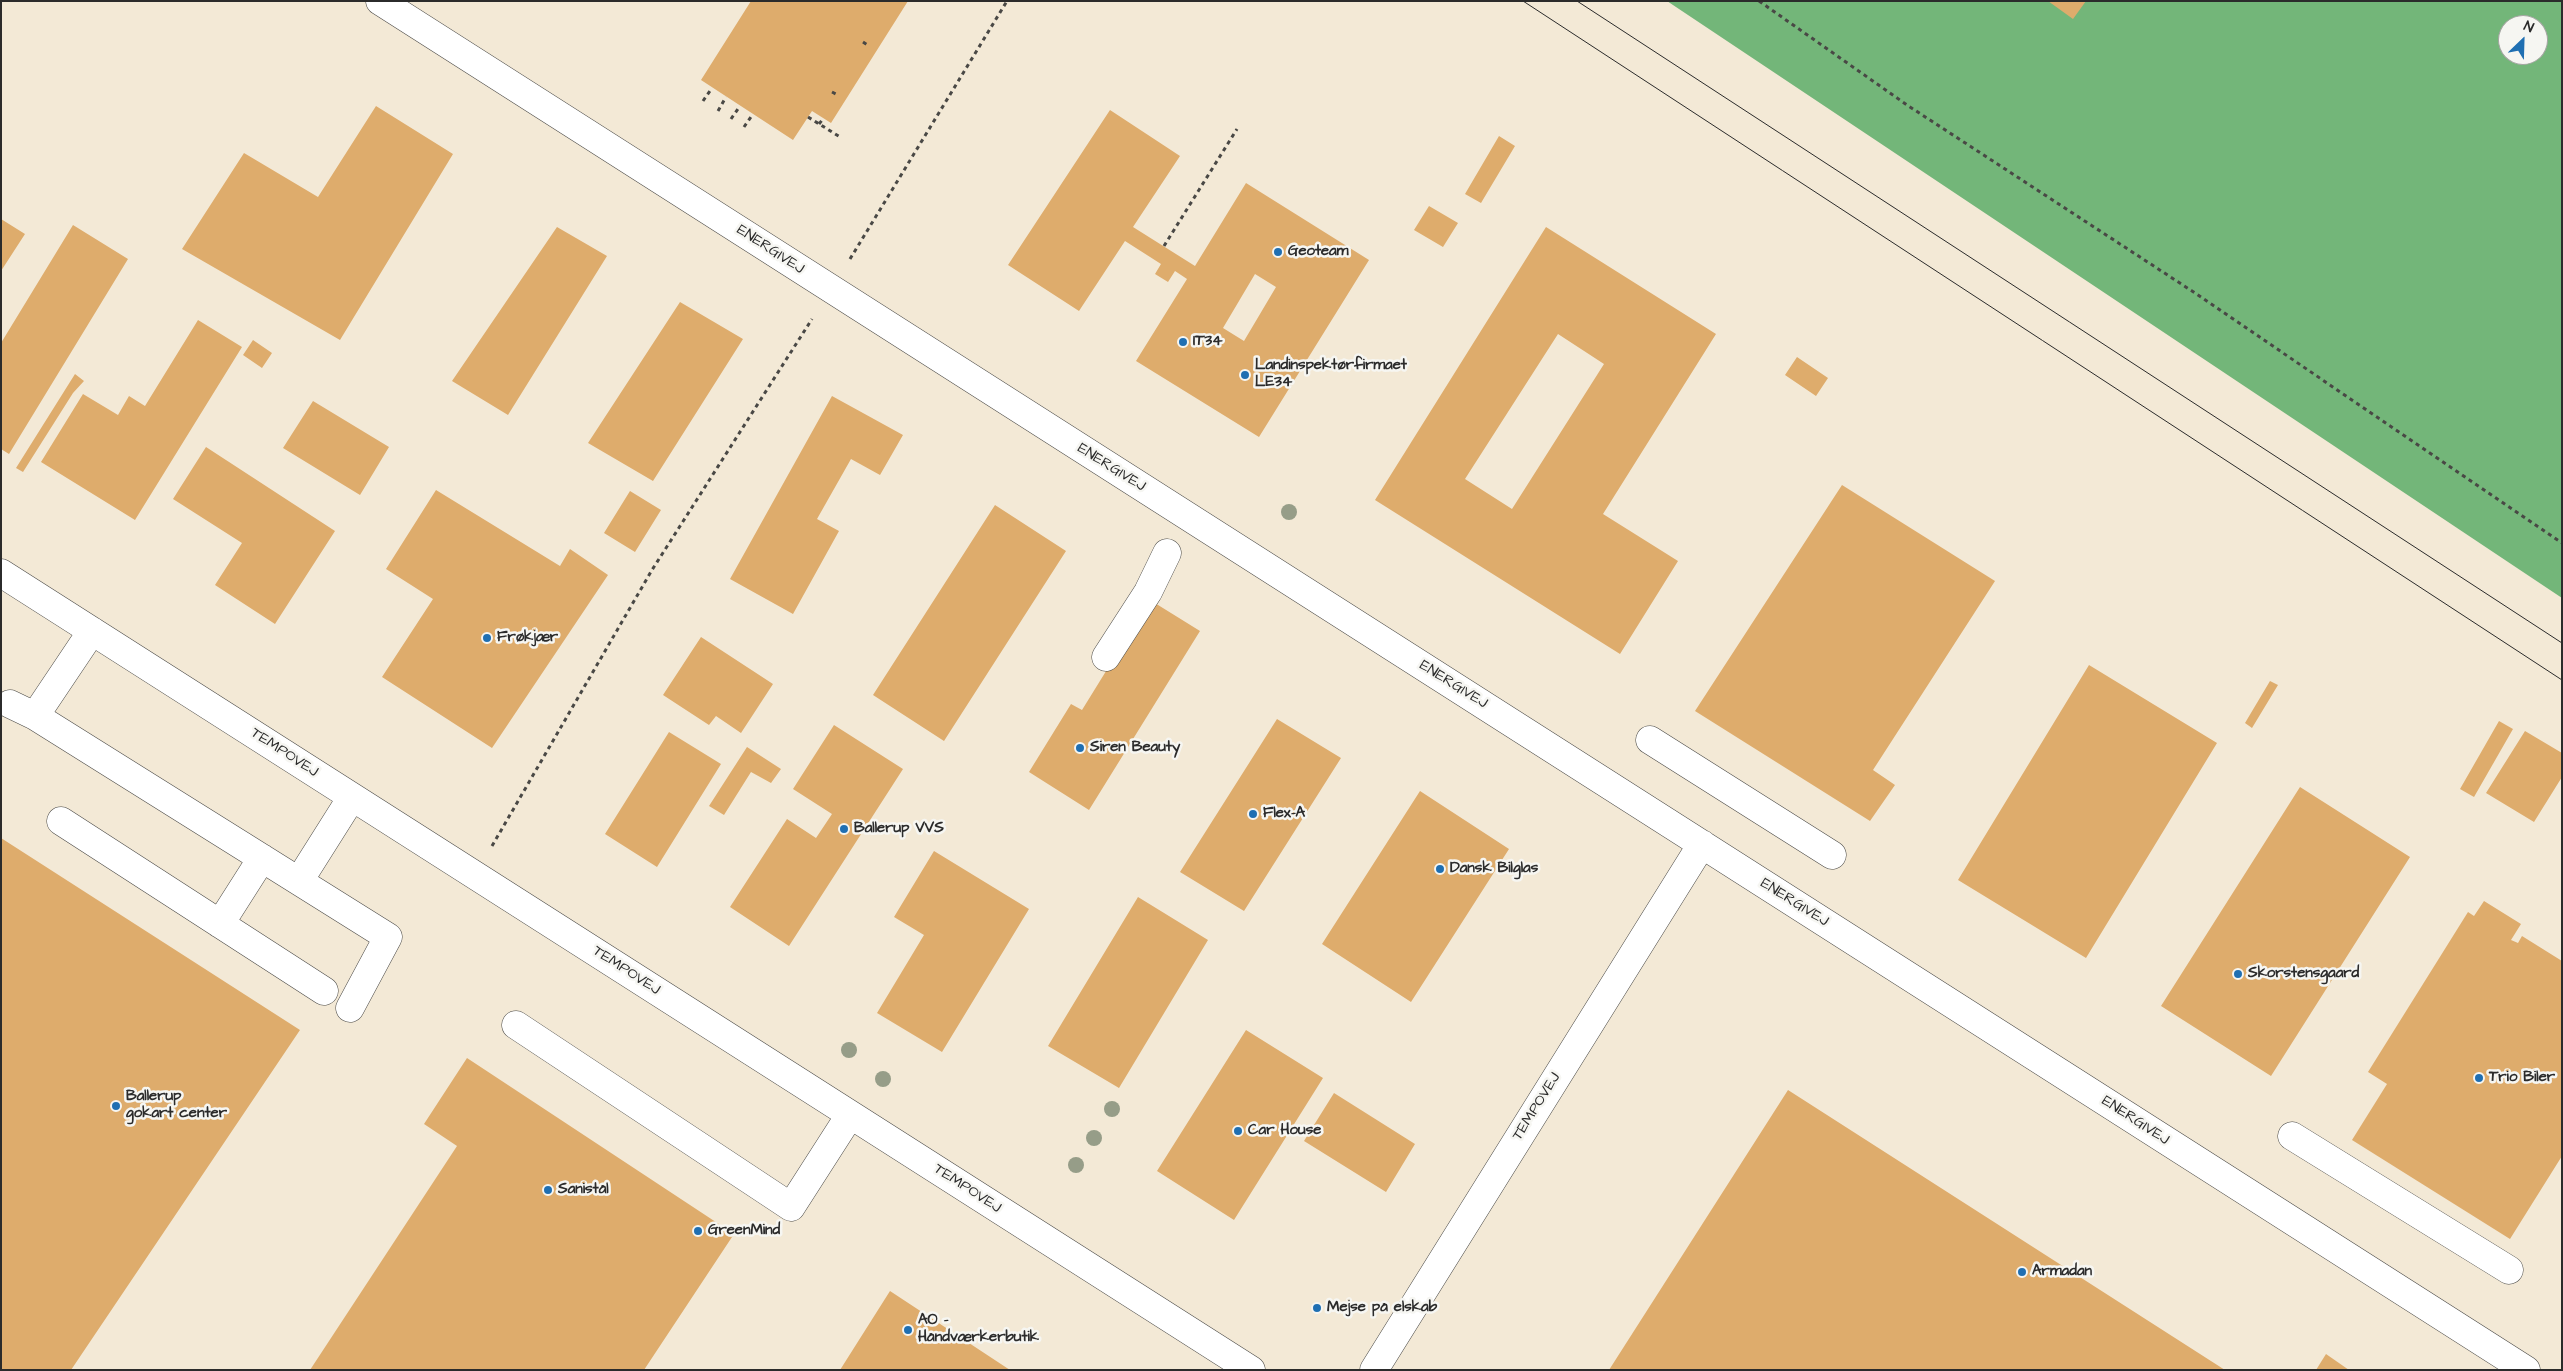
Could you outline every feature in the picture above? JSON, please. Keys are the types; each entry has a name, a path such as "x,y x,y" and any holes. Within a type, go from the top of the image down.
{"street":[{"name":"ENERGIVEJ","path":"380,1 2526,1370"},
{"path":"1106,657 1148,592 1167,553"},
{"name":"TEMPOVEJ","path":"1,573 1251,1370"},
{"path":"35,716 92,631"},
{"path":"4,707 35,716 388,937 350,1008"},
{"path":"1650,740 1832,854"},
{"path":"299,881 352,796"},
{"path":"60,821 324,991"},
{"name":"TEMPOVEJ","path":"1374,1370 1702,844"},
{"path":"220,924 262,858"},
{"path":"516,1025 791,1207 850,1115"},
{"path":"2292,1136 2509,1270"}],"path":[{"path":"476,875 652,570 831,289 1007,1"},
{"path":"1759,1 1907,104 2192,291 2562,543"},
{"path":"863,42 869,46"},
{"path":"703,101 712,88"},
{"path":"832,92 838,95"},
{"path":"718,110 726,97"},
{"path":"732,119 740,106"},
{"path":"744,127 752,114"},
{"path":"808,117 840,137"},
{"path":"819,124 823,118"},
{"path":"1164,246 1237,129"}],"green space":[{"path":"1667,1 2562,1 2562,598"}],"building":[{"path":"751,1 908,1 831,123 812,111 793,140 701,80"},
{"path":"2048,1 2086,1 2073,19"},
{"path":"376,106 453,154 340,340 182,249 244,153 318,197"},
{"path":"1110,110 1180,156 1133,227 1195,266 1246,183 1369,260 1259,437 1136,361 1187,279 1175,271 1168,282 1155,274 1161,264 1125,241 1079,311 1008,265","holes":["1255,274 1276,287 1244,341 1223,328"]},
{"path":"1499,136 1515,146 1481,203 1465,194"},
{"path":"1429,206 1458,223 1443,247 1414,230"},
{"path":"1,219 25,234 1,271"},
{"path":"73,225 128,259 9,454 1,449 1,343"},
{"path":"557,227 607,256 508,415 452,381"},
{"path":"1546,227 1716,334 1603,514 1678,561 1620,654 1375,500","holes":["1558,334 1604,364 1512,509 1465,479"]},
{"path":"680,302 743,339 653,481 588,443"},
{"path":"198,320 242,347 135,520 41,462 83,394 118,415 129,396 145,406"},
{"path":"253,340 272,353 262,368 243,355"},
{"path":"1797,357 1828,378 1816,396 1785,375"},
{"path":"75,374 84,381 73,393 23,472 16,468"},
{"path":"832,396 903,435 880,475 851,459 817,519 839,531 793,614 730,579"},
{"path":"313,401 389,447 360,495 283,448"},
{"path":"206,447 335,531 275,624 215,585 242,543 173,499"},
{"path":"1842,485 1995,581 1873,770 1895,785 1870,821 1695,711"},
{"name":"Frøkjær","path":"436,490 560,566 570,549 608,575 492,748 382,677 433,599 386,569"},
{"path":"630,491 661,510 635,552 604,533"},
{"path":"995,505 1066,551 944,741 873,695"},
{"path":"1150,600 1200,631 1089,810 1029,772 1071,704 1082,710"},
{"path":"701,637 773,684 741,733 716,716 709,725 663,695"},
{"path":"2089,665 2217,743 2086,958 1958,880"},
{"path":"2270,681 2278,685 2252,728 2245,723"},
{"path":"1277,719 1341,758 1244,911 1180,872"},
{"path":"2499,721 2513,729 2474,797 2460,789"},
{"name":"Ballerup VVS","path":"834,725 903,769 789,946 730,907 787,819 816,838 832,814 793,789"},
{"path":"2525,731 2562,753 2562,777 2534,822 2486,793"},
{"path":"669,732 721,764 657,867 605,834"},
{"path":"747,747 781,769 771,783 751,772 724,815 709,806"},
{"path":"2300,787 2410,857 2271,1076 2161,1006"},
{"path":"1420,791 1509,849 1411,1002 1322,944"},
{"path":"1,838 300,1030 71,1370 1,1370"},
{"path":"934,851 1029,909 942,1052 877,1013 924,935 894,917"},
{"path":"1138,897 1208,940 1119,1088 1048,1046"},
{"path":"2484,901 2521,924 2511,940 2518,943 2522,936 2562,961 2562,1156 2510,1239 2352,1140 2387,1084 2368,1072 2468,912 2474,916"},
{"path":"1246,1030 1323,1078 1234,1220 1157,1171"},
{"name":"Sanistål","path":"467,1058 734,1234 644,1370 310,1370 457,1146 424,1124"},
{"path":"1788,1090 2225,1370 1609,1370"},
{"path":"1334,1093 1415,1144 1386,1192 1304,1141"},
{"name":"AO - Håndværkerbutik","path":"890,1291 1010,1370 840,1370"},
{"path":"2326,1354 2349,1370 2316,1370"}],"tram line":[{"path":"1523,1 2562,680"},
{"path":"1577,1 2562,643"}],"place":[{"name":"Geoteam","path":"1278,252"},
{"name":"IT34","path":"1183,342"},
{"name":"Landinspektørfirmaet LE34","path":"1245,375"},
{"name":"Frøkjær","path":"487,638"},
{"name":"Siren Beauty","path":"1080,748"},
{"name":"Flex-A","path":"1253,814"},
{"name":"Ballerup VVS","path":"844,829"},
{"name":"Dansk Bilglas","path":"1440,869"},
{"name":"Skorstensgaard","path":"2238,974"},
{"name":"Trio Biler","path":"2479,1078"},
{"name":"Ballerup gokart center","path":"116,1106"},
{"name":"Car House","path":"1238,1131"},
{"name":"Sanistål","path":"548,1190"},
{"name":"GreenMind","path":"698,1231"},
{"name":"Armadan","path":"2022,1272"},
{"name":"Mejse på elskab","path":"1317,1308"},
{"name":"AO - Håndværkerbutik","path":"908,1330"}]}
